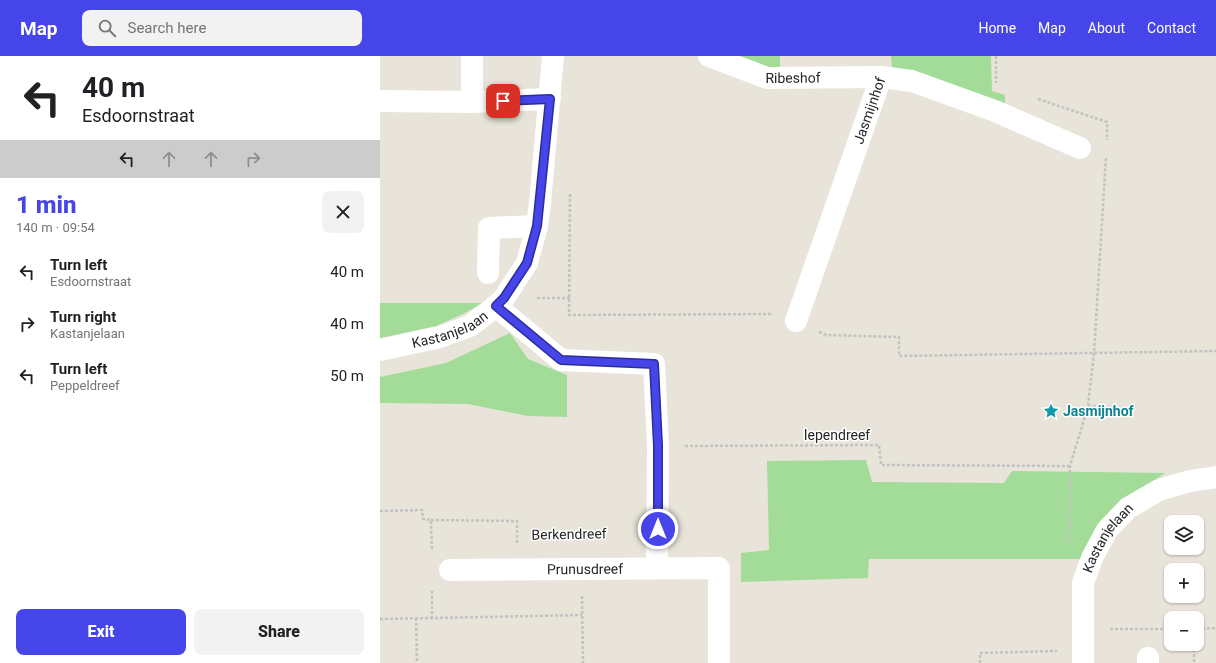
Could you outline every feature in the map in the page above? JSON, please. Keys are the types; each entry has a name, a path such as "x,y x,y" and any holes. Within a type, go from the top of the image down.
{"street":[{"path":"472,56 472,102"},
{"name":"Kastanjelaan","path":"380,350 440,337 470,326 504,298 527,263 537,226 553,56"},
{"name":"Ribeshof","path":"709,56 767,78 881,77"},
{"name":"Jasmijnhof","path":"796,321 881,77 912,81 996,112 1080,148"},
{"path":"380,101 472,102 550,99"},
{"path":"488,273 489,228 537,226"},
{"path":"496,306 561,360 654,364 658,446 658,568"},
{"name":"Kastanjelaan","path":"1083,657 1084,583 1092,558 1107,530 1128,508 1159,490 1190,481 1216,477"},
{"name":"Prunusdreef","path":"441,570 719,568 719,663"}],"path":[{"path":"1033,97 1107,122 1107,147"},
{"path":"1069,549 1070,466 1088,406 1094,353 1106,155"},
{"path":"569,315 777,314 826,335 899,337 899,356 1216,351"},
{"path":"1088,406 1116,407"},
{"name":"Iependreef","path":"658,446 879,445 881,465 1070,466"},
{"path":"380,510 422,510 423,519 431,520 441,570 432,618"},
{"name":"Berkendreef","path":"431,520 517,521 517,544"},
{"path":"580,568 583,663"},
{"path":"380,619 582,614"},
{"path":"416,618 417,663"},
{"path":"1083,628 1164,629"},
{"path":"1204,629 1216,628"},
{"path":"1194,651 1194,663"},
{"path":"980,663 980,653 1083,657"}],"green space":[{"path":"727,56 780,56 780,68 758,67"},
{"path":"891,56 991,56 992,91 1005,95 1005,107 892,67"},
{"path":"380,303 482,303 465,313 436,326 380,338"},
{"path":"510,333 528,359 567,375 567,417 528,416 468,404 380,403 380,377 446,363"},
{"path":"866,460 872,482 1004,483 1012,471 1165,473 1112,509 1083,553 1082,559 869,559 868,578 741,582 741,553 769,550 767,461"}],"place":[{"name":"Jasmijnhof","path":"1051,411"}],"route":[{"path":"503,101 550,99 537,226 527,263 504,298 496,306 561,360 654,364 658,446 658,529"}]}
